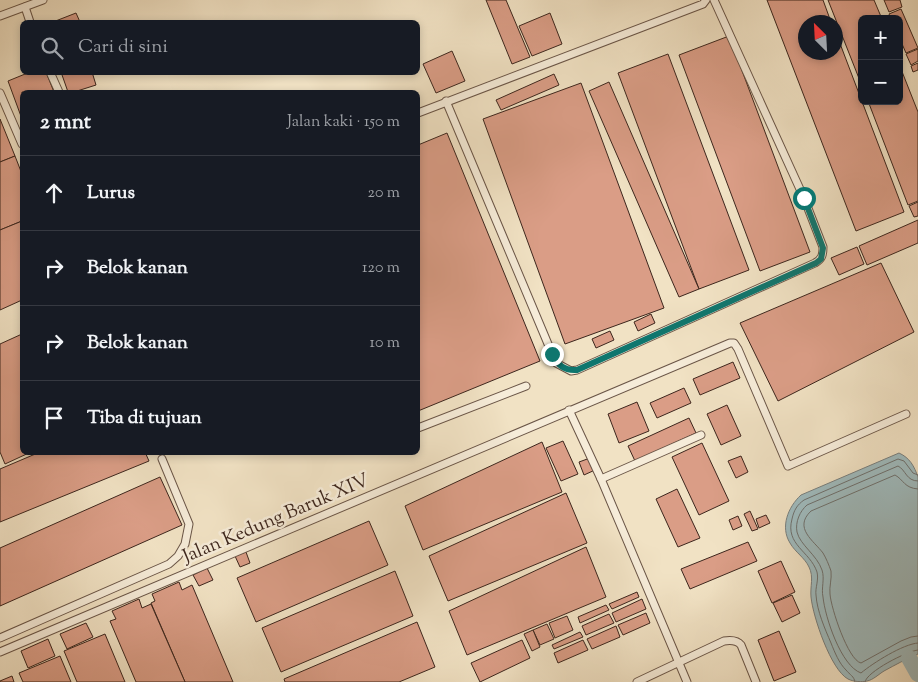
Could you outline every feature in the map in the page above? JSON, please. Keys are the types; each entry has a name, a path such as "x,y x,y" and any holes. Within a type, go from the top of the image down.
{"lane":[{"path":"0,16 43,0"},
{"path":"420,112 703,4 706,0"},
{"path":"446,101 556,363 571,371 577,370 816,263 823,254 823,248 804,198 714,0"},
{"path":"25,7 29,20"},
{"path":"52,75 59,90"},
{"path":"0,93 20,139"},
{"name":"Jalan Kedung Baruk XIV","path":"0,652 730,343 734,343 738,349 788,466 906,414"},
{"path":"420,427 526,386"},
{"path":"569,410 601,479 687,682"},
{"path":"601,479 702,435"},
{"path":"0,638 169,564 178,556 185,544 189,524 162,459"},
{"path":"637,682 724,641 738,642 756,682"}],"water":[{"path":"899,453 911,463 918,477 918,654 874,678 860,682 853,681 842,674 835,665 824,642 812,606 812,578 810,571 787,537 787,518 792,505 801,495"}],"building":[{"path":"486,0 506,0 530,57 512,64"},
{"path":"767,0 823,0 828,15 798,15 798,60 843,60 843,51 858,91 858,105 863,105 904,212 856,231"},
{"path":"828,0 874,0 880,15 858,15 858,76 843,38 843,15 834,15"},
{"path":"884,0 900,0 902,7 889,12"},
{"path":"901,9 918,48 906,53 903,46 903,15 889,14"},
{"path":"76,13 79,20 58,20"},
{"path":"550,13 562,44 532,56 519,26"},
{"path":"729,36 810,252 760,271 679,55"},
{"path":"918,49 918,61 911,65 906,54"},
{"path":"452,51 465,81 436,93 423,64"},
{"path":"668,54 749,270 699,289 618,73"},
{"path":"918,63 918,70 913,72 911,66"},
{"path":"554,74 559,85 501,110 496,100"},
{"path":"903,74 918,112 918,201 908,205 870,105 903,105"},
{"path":"23,75 47,75 53,90 20,90 20,114 8,81"},
{"path":"62,75 93,75 96,85 80,90 67,90"},
{"path":"609,82 699,289 679,297 589,91"},
{"path":"581,83 664,308 565,344 483,119"},
{"path":"0,119 15,156 0,162"},
{"path":"447,133 540,361 420,410 420,144"},
{"path":"15,156 20,169 20,222 0,230 0,162"},
{"path":"918,202 918,216 914,217 909,206"},
{"path":"918,220 918,243 867,265 859,246"},
{"path":"20,222 20,301 0,310 0,230"},
{"path":"857,247 864,264 839,275 831,258"},
{"path":"881,263 914,332 778,401 740,323"},
{"path":"651,314 655,323 638,331 634,322"},
{"path":"610,331 614,340 596,348 592,339"},
{"path":"20,335 20,455 24,455 5,464 0,452 0,344"},
{"path":"733,362 740,378 700,395 693,379"},
{"path":"684,388 691,403 657,418 650,403"},
{"path":"637,402 649,431 619,443 608,414"},
{"path":"727,405 741,436 721,445 707,414"},
{"path":"689,418 696,433 635,461 628,446"},
{"path":"563,441 578,474 561,481 546,448"},
{"path":"542,442 562,492 423,550 405,506"},
{"path":"702,443 729,501 699,515 672,457"},
{"path":"33,455 146,455 149,461 0,522 0,469"},
{"path":"741,456 748,472 736,478 728,461"},
{"path":"590,458 595,470 584,475 579,462"},
{"path":"160,477 182,525 0,606 0,548"},
{"path":"677,489 700,538 678,547 656,499"},
{"path":"566,493 587,543 448,601 429,556"},
{"path":"750,511 758,529 752,531 744,514"},
{"path":"766,515 770,523 759,528 756,519"},
{"path":"738,516 742,526 733,530 729,520"},
{"path":"369,521 388,565 256,622 237,578"},
{"path":"748,542 757,561 690,589 681,569"},
{"path":"586,547 606,597 467,655 449,611"},
{"path":"246,552 250,563 240,567 235,556"},
{"path":"781,561 795,592 772,603 758,571"},
{"path":"207,568 213,580 199,586 193,575"},
{"path":"395,571 413,616 281,672 262,628"},
{"path":"179,582 182,590 192,585 233,682 185,682 151,603 155,601 152,594"},
{"path":"637,592 639,597 612,609 609,604"},
{"path":"792,595 800,613 782,622 773,603"},
{"path":"139,599 142,608 151,604 185,682 136,682 110,621 116,619 112,611"},
{"path":"642,599 646,609 616,622 612,613"},
{"path":"606,605 609,610 580,623 578,617"},
{"path":"646,613 650,623 623,635 618,625"},
{"path":"609,614 614,623 586,635 582,626"},
{"path":"567,616 573,630 555,638 549,623"},
{"path":"417,622 435,667 399,682 285,682 284,679"},
{"path":"86,623 93,637 67,649 60,634"},
{"path":"547,624 554,639 540,645 533,630"},
{"path":"616,626 620,637 592,649 587,639"},
{"path":"533,630 540,647 532,651 524,634"},
{"path":"779,631 796,672 774,681 758,640"},
{"path":"580,632 583,637 554,649 552,645"},
{"path":"105,634 125,682 77,682 64,651"},
{"path":"48,639 55,656 28,668 21,651"},
{"path":"522,640 530,658 480,682 471,663"},
{"path":"583,640 588,650 558,663 554,653"},
{"path":"60,656 71,682 23,682 19,673"},
{"path":"12,676 14,682 0,682 0,681"}],"waterway":[{"path":"909,658 918,674"}],"route":[{"path":"552,354 556,363 562,367 571,371 577,370 816,263 821,259 823,248 804,198"}]}
